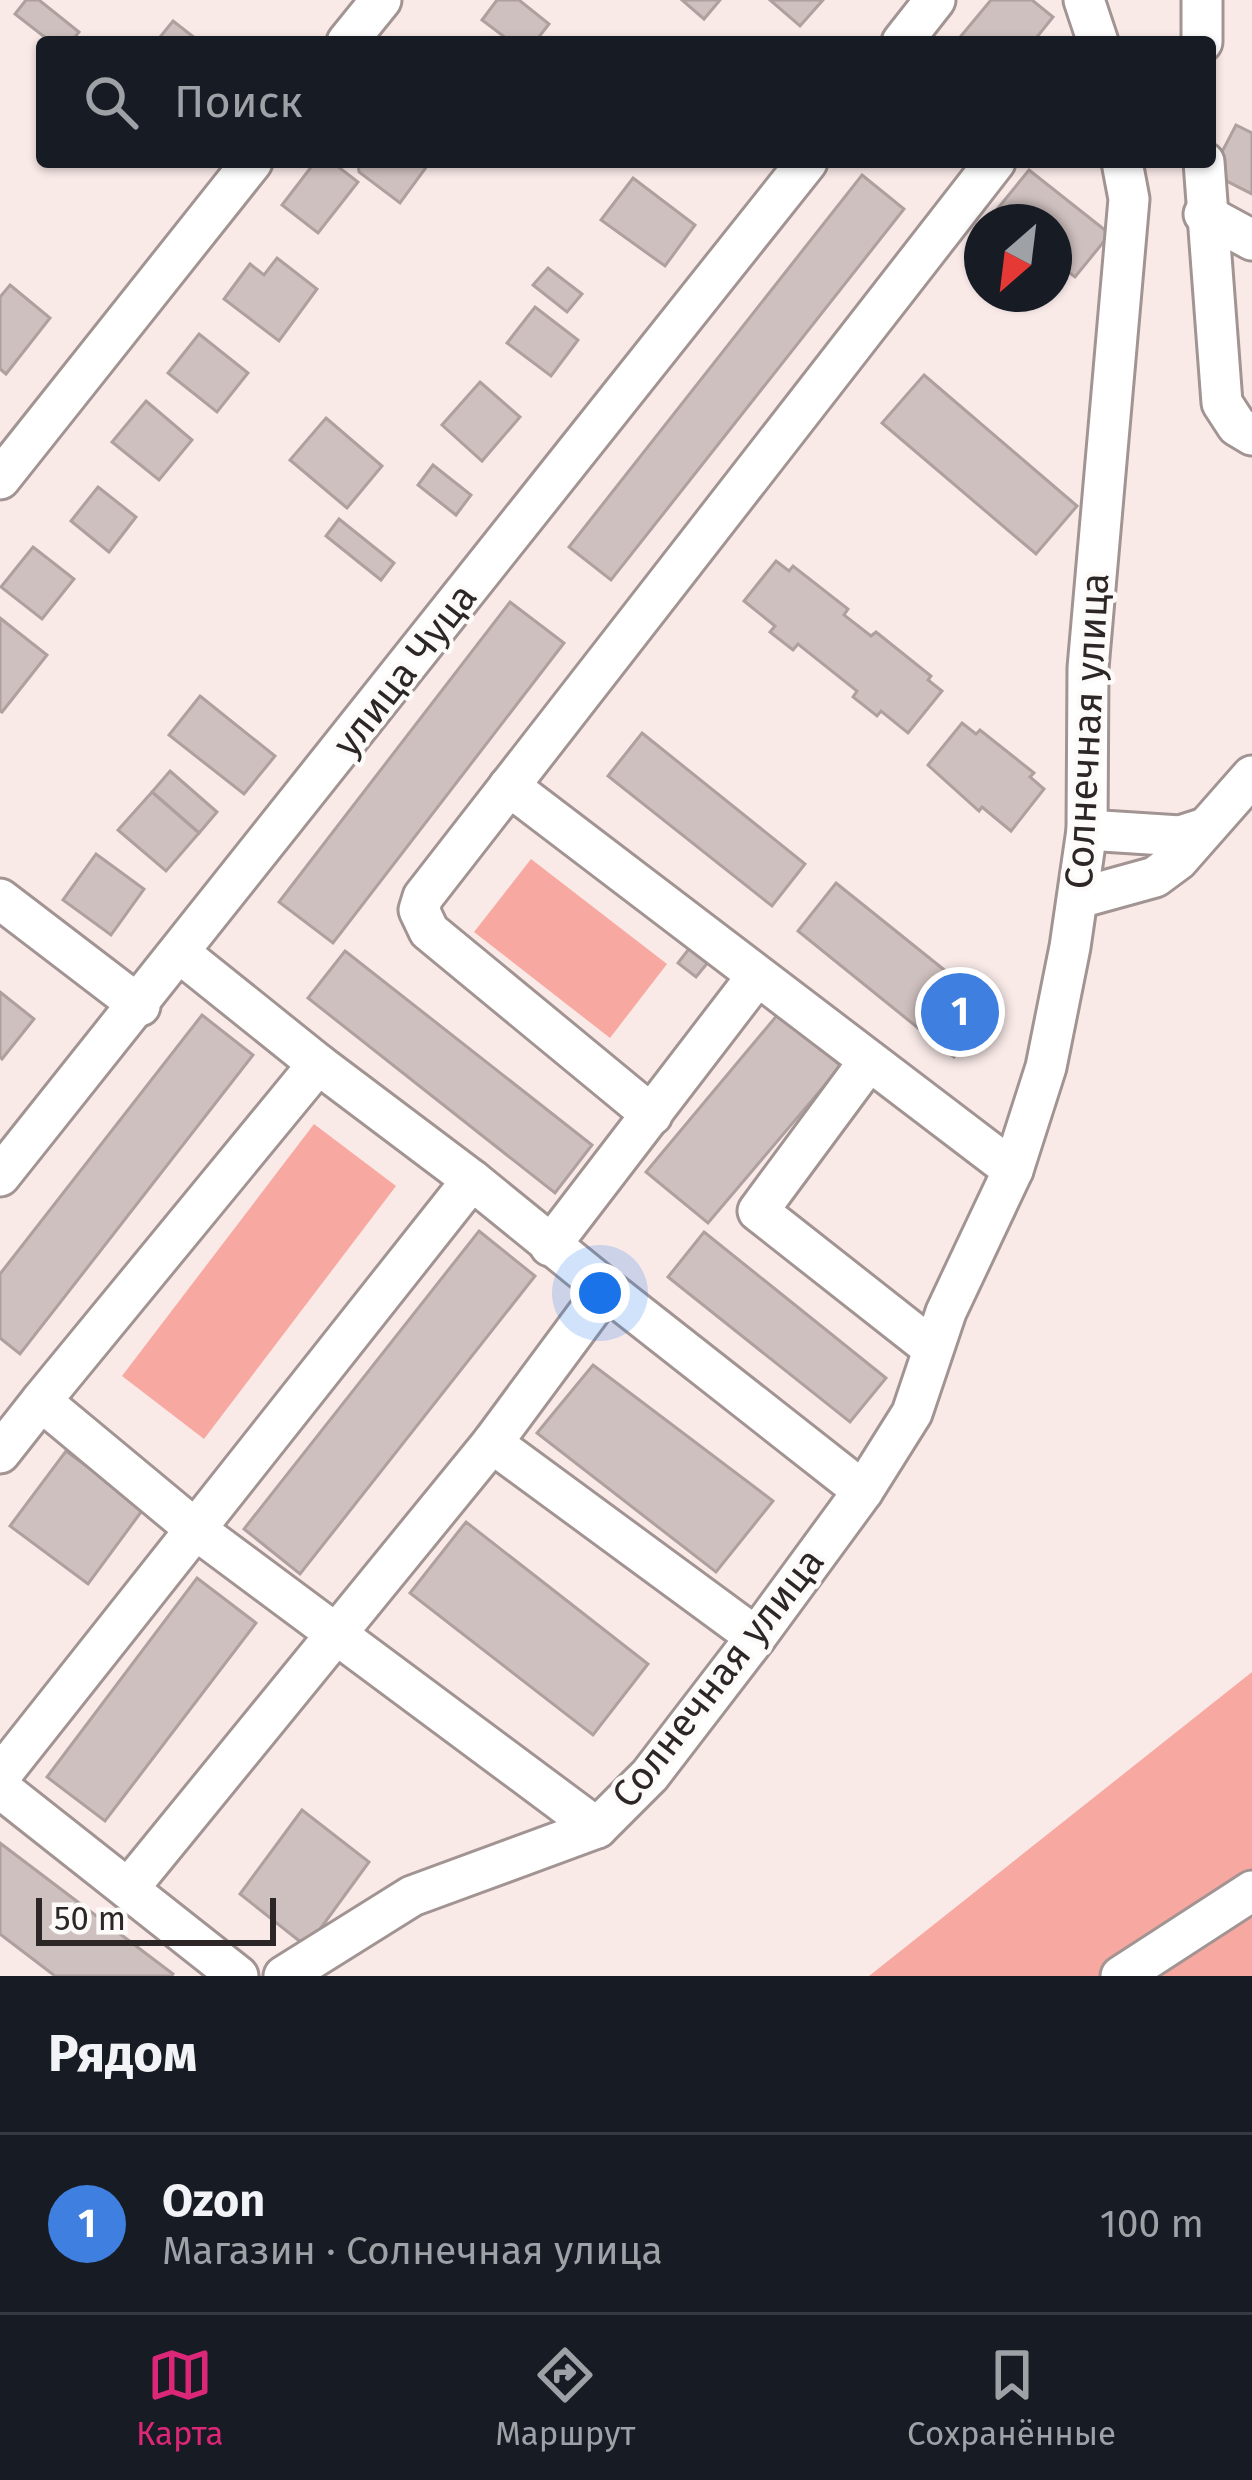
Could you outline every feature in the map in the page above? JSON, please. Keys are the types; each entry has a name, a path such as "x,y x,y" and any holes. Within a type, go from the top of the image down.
{"street":[{"path":"352,36 381,0"},
{"path":"907,36 935,0"},
{"path":"1202,0 1202,36"},
{"path":"0,479 247,168"},
{"name":"улица Чуца","path":"0,1176 140,1006 802,168"},
{"path":"652,1115 422,920 423,897 989,168"},
{"name":"Солнечная улица","path":"284,1976 412,1896 597,1828 650,1775 756,1637 863,1491 912,1413 932,1348 1013,1170 1046,1067 1079,898 1088,830 1088,668 1129,199 1123,168"},
{"path":"1204,168 1222,403 1237,427 1252,434"},
{"path":"1204,214 1252,240"},
{"path":"1214,317 1252,337"},
{"path":"1079,898 1155,878 1252,776"},
{"path":"509,786 1013,1170"},
{"path":"1088,830 1180,836 1205,828"},
{"path":"0,899 140,1006"},
{"path":"181,954 863,1491"},
{"path":"550,1246 758,976"},
{"path":"869,1060 758,1211 932,1348"},
{"path":"0,1453 318,1064"},
{"path":"0,1776 472,1180"},
{"path":"128,1889 492,1443 606,1289"},
{"path":"41,1401 195,1529 597,1828"},
{"path":"492,1443 756,1637"},
{"path":"0,1788 238,1976"},
{"path":"1121,1976 1252,1891"}],"shaded area":[{"path":"531,859 667,964 610,1038 474,932"},
{"path":"314,1124 396,1186 204,1439 122,1376"},
{"path":"1252,1672 1252,1976 869,1976"}],"building":[{"path":"26,0 39,0 79,32 76,36 43,36 15,14"},
{"path":"497,0 519,0 549,24 540,36 503,36 482,20"},
{"path":"682,0 720,0 704,19"},
{"path":"770,0 823,0 800,26"},
{"path":"991,0 1032,0 1053,17 1038,36 961,36"},
{"path":"173,21 192,36 161,36"},
{"path":"1236,125 1252,133 1252,194 1211,173"},
{"path":"310,168 340,168 358,182 318,233 282,205"},
{"path":"359,168 426,168 400,203"},
{"path":"1029,170 1110,234 1075,277 1072,204 1001,204"},
{"path":"862,175 904,209 611,580 569,547"},
{"path":"633,178 695,225 665,266 601,220"},
{"path":"277,258 317,289 279,341 224,299 250,264 264,275"},
{"path":"548,268 582,294 567,312 533,285"},
{"path":"10,285 50,318 6,374 0,369 0,297"},
{"path":"535,307 578,340 551,376 507,343"},
{"path":"199,334 248,373 217,412 168,373"},
{"path":"924,375 1077,506 1036,554 882,423"},
{"path":"480,382 520,417 482,461 442,425"},
{"path":"146,401 192,440 159,480 112,442"},
{"path":"326,418 382,466 347,508 290,460"},
{"path":"433,465 471,495 456,515 418,485"},
{"path":"98,487 136,517 109,552 71,521"},
{"path":"339,519 394,563 381,580 326,536"},
{"path":"33,547 74,579 42,619 1,587"},
{"path":"776,561 789,571 793,566 848,609 844,615 871,636 876,632 931,676 928,680 942,691 908,733 881,711 877,716 853,697 857,691 798,644 793,650 770,632 775,626 744,601"},
{"path":"510,602 564,643 333,943 279,902"},
{"path":"0,618 47,655 2,712 0,711"},
{"path":"200,696 275,756 244,794 169,735"},
{"path":"962,723 976,734 980,730 1034,773 1030,777 1044,789 1011,831 982,807 979,811 928,765"},
{"path":"642,733 805,864 772,906 608,776"},
{"path":"170,771 217,812 199,833 152,792"},
{"path":"152,792 199,833 166,871 118,830"},
{"path":"96,854 144,889 111,935 63,900"},
{"path":"836,883 993,1009 954,1057 798,931"},
{"path":"691,946 710,960 696,977 678,963"},
{"path":"345,951 592,1145 555,1193 308,998"},
{"path":"0,992 34,1019 2,1059 0,1057"},
{"path":"779,1013 841,1066 708,1223 646,1172"},
{"path":"202,1015 253,1055 20,1354 0,1338 0,1274"},
{"path":"479,1231 535,1276 300,1574 244,1529"},
{"path":"704,1232 886,1378 850,1422 668,1277"},
{"path":"593,1365 773,1501 716,1572 537,1433"},
{"path":"66,1451 144,1508 88,1584 10,1526"},
{"path":"466,1522 648,1664 593,1735 410,1593"},
{"path":"197,1578 256,1623 105,1821 47,1777"},
{"path":"302,1810 369,1862 307,1947 240,1894"},
{"path":"0,1843 172,1976 55,1976 0,1934"}],"place":[{"name":"Ozon","path":"960,1012"}]}
